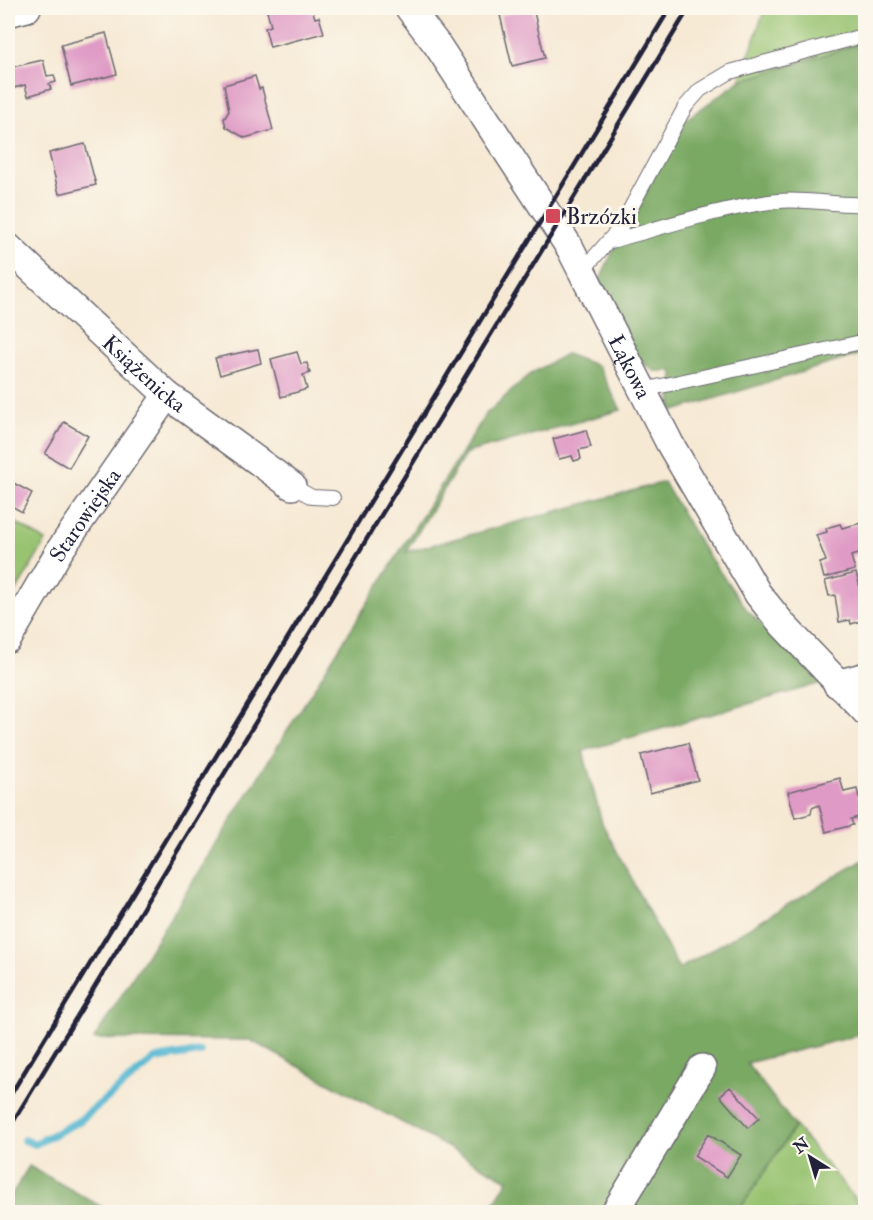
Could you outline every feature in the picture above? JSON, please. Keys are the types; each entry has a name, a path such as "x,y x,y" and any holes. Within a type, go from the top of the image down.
{"street":[{"path":"8,13 27,8"},
{"name":"Łąkowa","path":"409,8 438,46 583,270 670,444 758,594 837,684 866,712"},
{"name":"Książenicka","path":"8,247 167,395 292,486"},
{"name":"Starowiejska","path":"8,639 60,550 167,395"},
{"path":"837,684 866,676"},
{"path":"615,1212 702,1068"}],"lane":[{"path":"583,270 611,241 684,107 700,90 730,72 866,35"},
{"path":"611,241 770,202 795,201 843,206 866,204"},
{"path":"643,390 866,341"},
{"path":"292,486 312,497 333,498"}],"green space":[{"path":"765,8 865,8 865,42 740,81"},
{"path":"865,42 865,353 671,412 673,371 654,371 638,359 600,280 609,259 685,120 740,81"},
{"path":"566,354 598,366 621,410 466,453 406,552 664,482 702,547 748,611 822,683 583,751 602,823 679,969 865,859 865,1034 747,1063 795,1126 738,1212 489,1212 508,1180 250,1040 94,1039 486,414 530,374"},
{"path":"8,518 46,541 8,605"},
{"path":"795,1126 865,1211 865,1212 738,1212"},
{"path":"29,1166 111,1212 8,1212 8,1201"}],"building":[{"path":"266,8 312,8 315,18 319,17 324,33 270,47 265,28 271,26"},
{"path":"533,8 545,58 512,66 500,15"},
{"path":"106,33 117,74 71,86 61,45"},
{"path":"43,60 47,76 54,75 56,82 49,84 51,89 28,96 25,85 14,88 8,68"},
{"path":"255,76 259,89 262,88 273,130 245,138 226,127 224,119 229,111 224,85"},
{"path":"85,144 96,185 59,194 49,153"},
{"path":"258,349 261,363 220,375 215,358"},
{"path":"297,352 301,364 307,363 310,373 303,375 307,389 281,397 271,359"},
{"path":"64,422 88,436 69,468 45,454"},
{"path":"586,430 591,447 579,450 581,459 574,461 572,456 559,459 553,439"},
{"path":"8,480 32,493 22,512 8,504"},
{"path":"861,523 866,552 851,556 855,570 824,578 820,563 826,561 816,535 827,532 826,528 840,524 842,528"},
{"path":"856,573 860,587 866,586 865,620 851,624 850,620 839,622 835,595 829,596 825,581"},
{"path":"688,743 698,780 650,793 641,755"},
{"path":"840,778 844,792 857,789 859,798 866,796 866,815 851,819 853,825 826,832 819,805 812,808 811,814 795,818 788,792"},
{"path":"730,1087 759,1118 748,1128 720,1096"},
{"path":"708,1134 741,1155 727,1177 694,1156"}],"waterway":[{"path":"24,1140 35,1144 79,1121 155,1059 200,1052"}],"railway":[{"path":"8,1099 670,8"},
{"path":"8,1130 689,8"}],"place":[{"name":"Brzózki","path":"553,216"}]}
